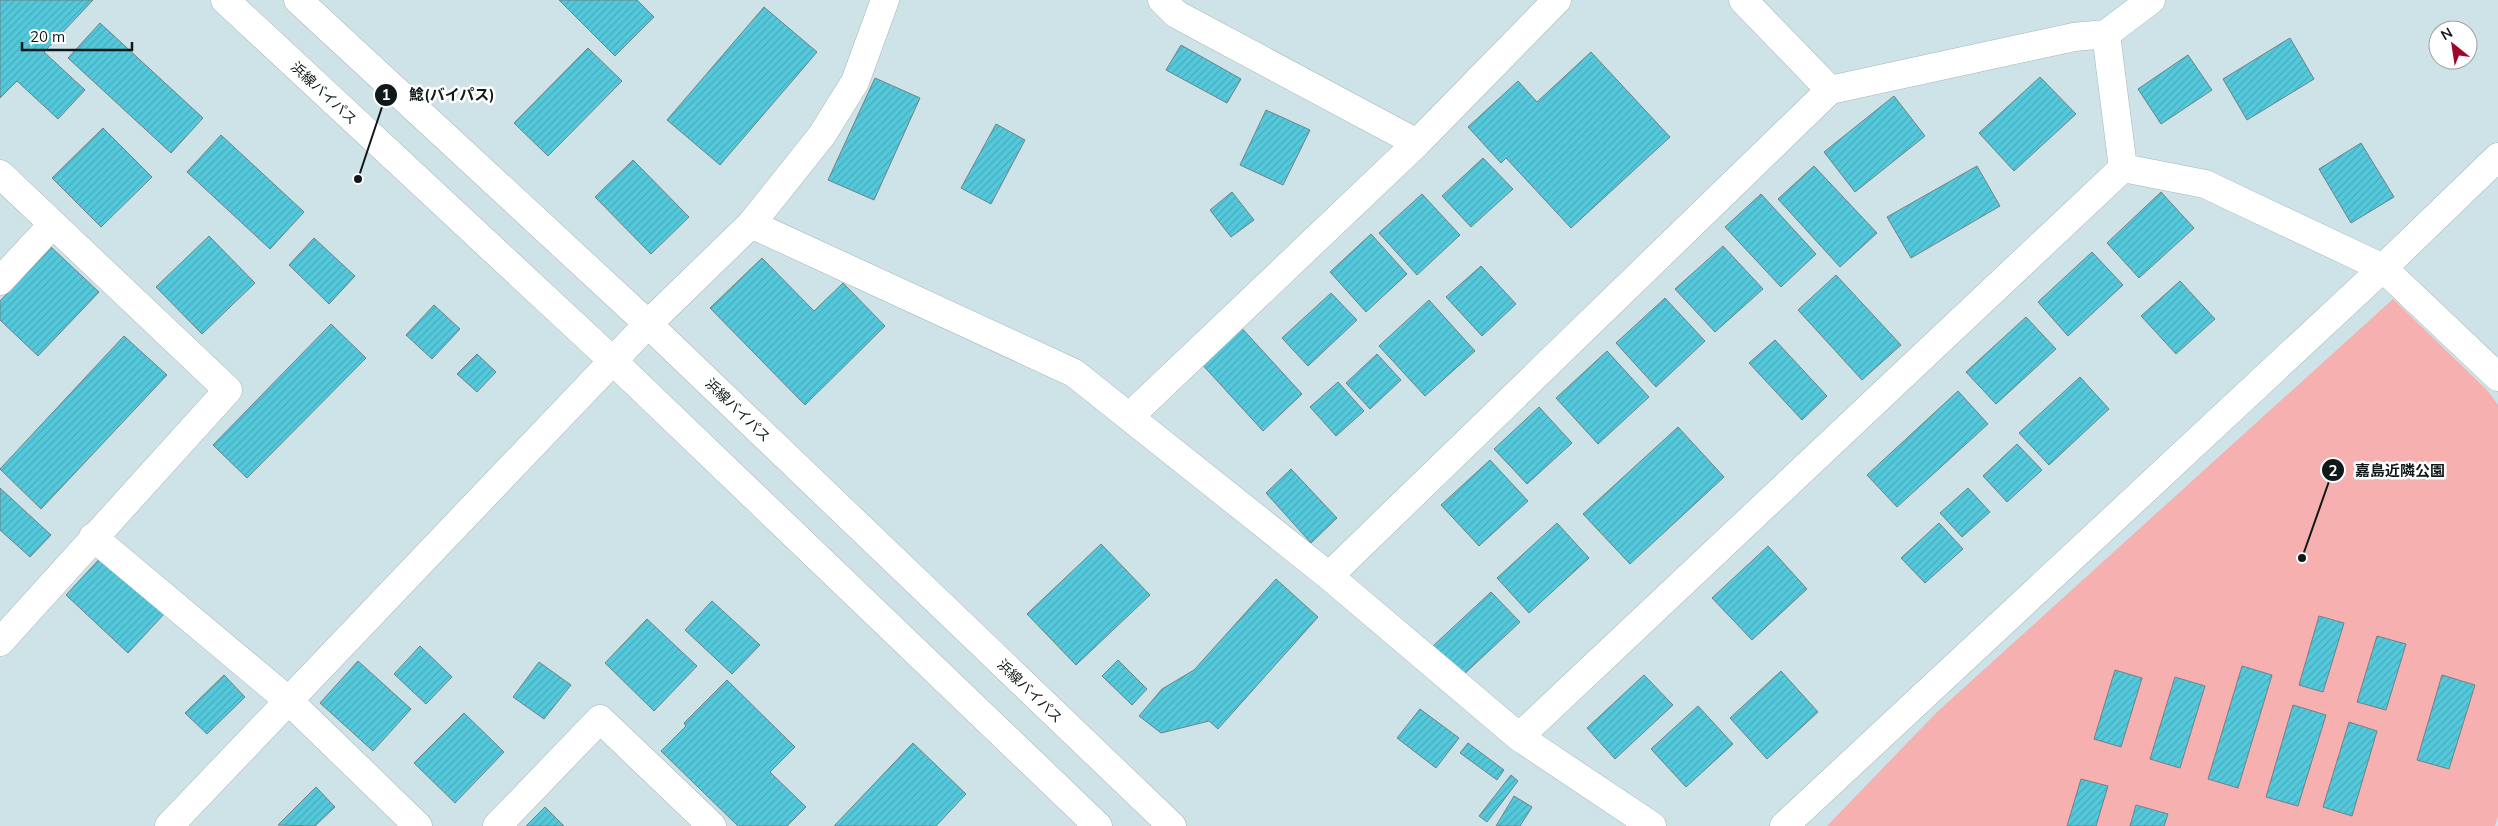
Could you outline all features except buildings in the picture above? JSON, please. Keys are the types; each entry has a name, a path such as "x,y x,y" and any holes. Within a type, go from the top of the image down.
{"main road":[{"name":"浜線バイパス","path":"225,0 613,361 1098,826"},
{"name":"浜線バイパス","path":"298,0 648,324 1172,826"},
{"path":"169,826 648,324 751,224 822,135 855,82 884,0"},
{"path":"1162,0 1176,14 1417,143"},
{"path":"1129,417 1417,143 1557,0"},
{"path":"1743,0 1830,90"},
{"path":"1329,576 1830,90 2074,37 2106,34 2151,0"},
{"path":"2106,34 2123,168"},
{"path":"1784,826 2383,268 2498,157"},
{"path":"2123,168 2205,184 2383,268 2498,378"},
{"path":"1519,737 2123,168"},
{"path":"0,174 228,390 0,642"},
{"path":"0,281 54,224"},
{"path":"751,224 1074,373 1329,576 1519,737 1652,826"},
{"path":"93,537 289,701 418,826"},
{"path":"498,826 600,720 712,826"}],"shaded area":[{"path":"2393,299 2488,391 2498,405 2498,816 2495,826 1827,826 1937,712"}],"place":[{"name":"鯰(バイパス)","path":"358,179"},
{"name":"嘉島近隣公園","path":"2302,558"}]}
